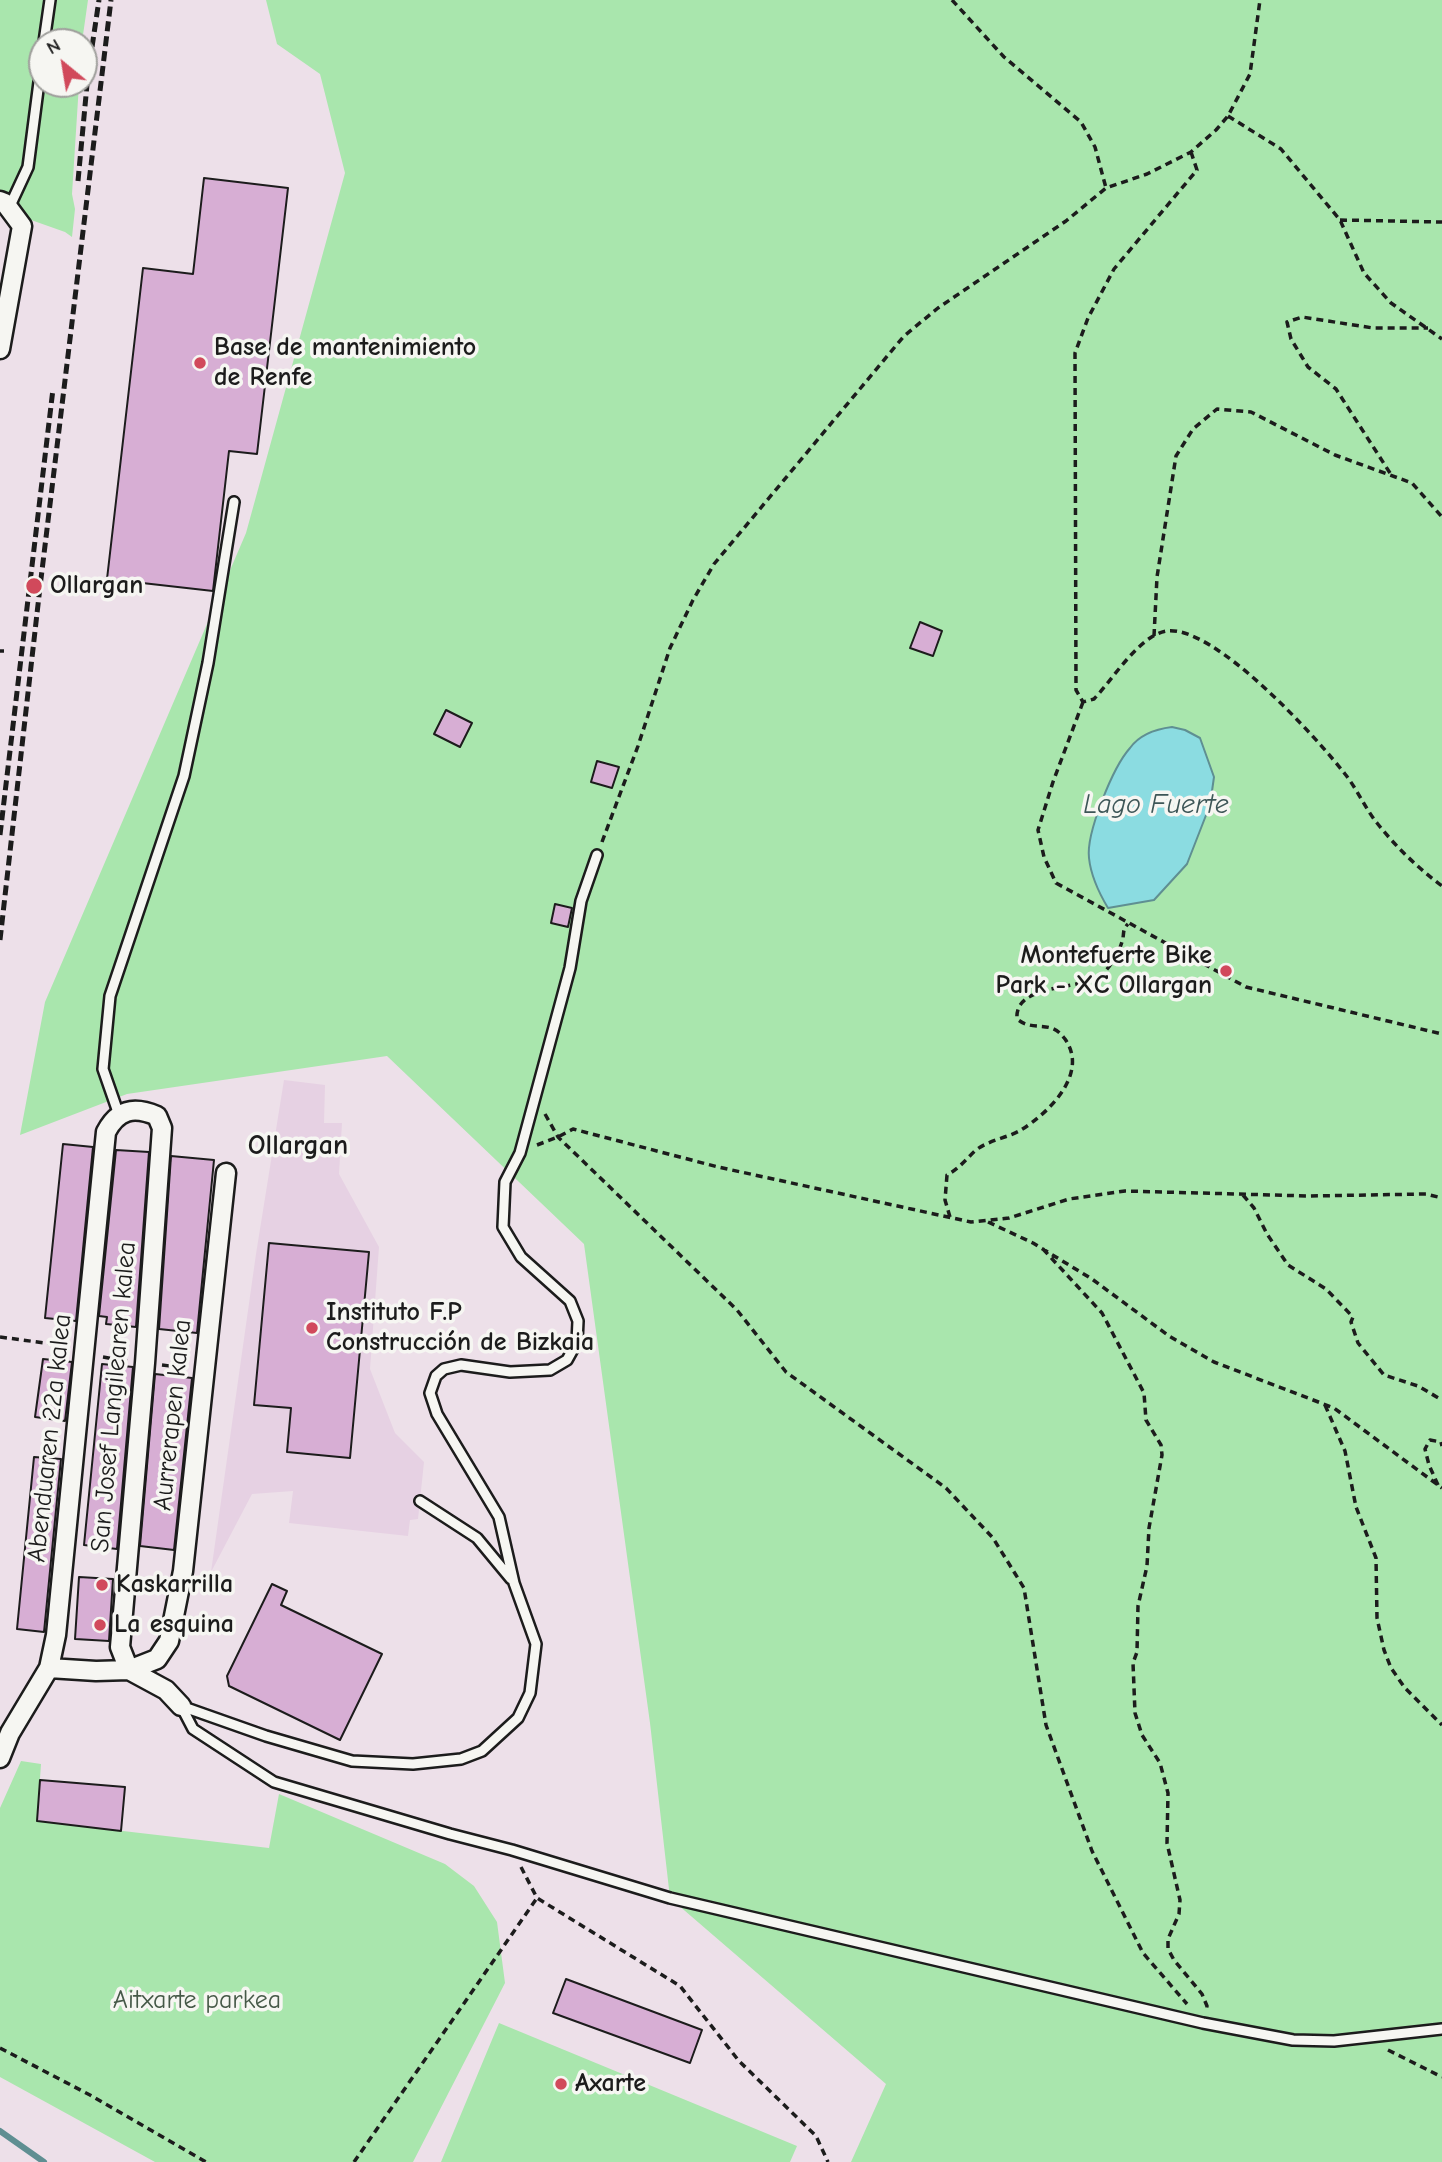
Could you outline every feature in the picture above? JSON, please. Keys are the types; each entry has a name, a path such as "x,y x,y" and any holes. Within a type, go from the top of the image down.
{"street":[{"path":"0,349 22,226 5,204"},
{"name":"San Josef Langilearen kalea","path":"119,1115 134,1110 146,1111 158,1116 162,1128 120,1647 129,1670"},
{"name":"Abenduaren 22a kalea","path":"0,1758 10,1733 49,1668 56,1635 106,1132 119,1115"},
{"name":"Aurrerapen kalea","path":"129,1670 157,1659 169,1641 183,1571 226,1172"},
{"path":"49,1668 129,1670 166,1690 181,1706"}],"lane":[{"path":"46,28 50,0"},
{"path":"5,204 28,167 37,98"},
{"path":"119,1115 103,1069 110,996 184,776 208,663 234,502"},
{"path":"181,1706 265,1736 352,1761 413,1765 461,1759 482,1751 519,1718 530,1693 536,1644 514,1583 499,1517 437,1414 430,1393 436,1376 444,1369 461,1366 510,1372 550,1370 567,1360 577,1342 578,1321 570,1301 521,1257 503,1227 505,1182 520,1153 570,968 581,901 597,855"},
{"path":"420,1501 477,1538 514,1583"},
{"path":"181,1706 193,1729 274,1782 670,1898 1203,2023 1293,2040 1334,2041 1442,2029"}],"path":[{"path":"952,0 1004,57 1082,122 1095,147 1106,188"},
{"path":"597,855 638,746 670,648 714,564 904,336 937,308 1066,221 1106,188 1147,174 1191,152 1216,130 1228,116 1250,74 1260,0"},
{"path":"1228,116 1281,149 1340,220 1364,273 1391,303 1442,339"},
{"path":"1083,702 1076,690 1075,353 1088,317 1114,269 1197,170 1191,152"},
{"path":"1340,220 1442,222"},
{"path":"1391,474 1336,389 1308,367 1292,339 1287,322 1302,317 1373,328 1428,328"},
{"path":"1154,636 1157,577 1177,456 1193,429 1217,409 1251,412 1335,455 1412,483 1442,517"},
{"path":"1083,702 1094,699 1145,640 1167,631 1193,634 1225,655 1295,716 1346,775 1376,822 1409,859 1442,886"},
{"path":"1083,702 1038,830 1044,857 1056,883 1246,987 1442,1034"},
{"path":"951,1218 945,1199 947,1175 964,1164 975,1151 1023,1129 1044,1112 1060,1096 1073,1072 1074,1056 1066,1040 1051,1026 1022,1024 1017,1020 1020,1008 1033,995 1046,989 1081,983 1100,976 1111,965 1128,923"},
{"path":"1203,2023 1143,1953 1091,1851 1046,1725 1024,1588 993,1538 946,1488 786,1372 737,1310 558,1137 573,1129 718,1167 971,1222 1009,1218 1069,1199 1125,1191 1310,1196 1426,1194 1442,1198"},
{"path":"1243,1195 1254,1208 1276,1251 1288,1265 1326,1289 1353,1317 1351,1322 1358,1343 1384,1375 1418,1386 1442,1400"},
{"path":"986,1221 1044,1249 1092,1279 1169,1336 1214,1362 1334,1408 1441,1488"},
{"path":"1044,1249 1102,1313 1144,1393 1146,1420 1161,1445 1162,1455 1149,1528 1147,1566 1138,1606 1137,1652 1133,1663 1135,1713 1142,1735 1160,1763 1168,1793 1167,1843 1180,1900 1179,1914 1168,1939 1168,1950 1202,1994 1207,2006 1203,2023"},
{"path":"0,1337 70,1347 70,1353 85,1355"},
{"path":"1324,1404 1345,1451 1356,1507 1376,1558 1377,1618 1384,1650 1391,1668 1405,1688 1442,1725"},
{"path":"1441,1488 1424,1449 1430,1440 1441,1442 1442,1446"},
{"path":"512,1850 537,1898 680,1986 739,2061 816,2136 828,2162"},
{"path":"354,2162 537,1898"},
{"path":"1367,2038 1442,2077"},
{"path":"0,2048 90,2095 206,2162"}],"shaded area":[{"path":"284,1080 325,1085 324,1123 342,1123 339,1174 379,1247 370,1369 395,1433 424,1462 418,1519 410,1520 408,1536 289,1523 293,1491 252,1494 211,1572 256,1254"}],"green space":[{"path":"0,0 88,0 84,28 28,28 28,98 78,98 72,237 65,232 0,209"},
{"path":"266,0 1442,0 1442,2162 851,2162 886,2084 670,1898 650,1723 584,1244 387,1056 127,1094 20,1135 45,1002 246,533 345,173 320,74 277,44"},
{"name":"Aitxarte parkea","path":"21,1761 41,1764 37,1821 269,1848 279,1794 445,1864 474,1886 497,1922 505,1983 413,2162 155,2162 0,2077 0,1808"},
{"name":"Axarte","path":"499,2023 797,2146 790,2162 441,2162"}],"water":[{"name":"Lago Fuerte","path":"1172,727 1200,738 1214,777 1210,805 1187,864 1154,900 1108,908 1096,884 1089,858 1096,817 1116,770 1134,743 1149,733"}],"building":[{"name":"Base de mantenimiento de Renfe","path":"204,178 288,188 257,454 229,451 213,591 107,579 143,268 193,274"},
{"path":"920,622 942,631 933,656 910,648"},
{"path":"446,710 472,723 460,747 434,734"},
{"path":"597,761 619,767 612,788 591,782"},
{"path":"555,904 572,908 568,927 551,923"},
{"path":"63,1144 93,1147 76,1321 45,1318"},
{"path":"116,1150 149,1152 136,1327 106,1324 107,1317 99,1316"},
{"path":"171,1156 214,1160 197,1333 159,1329"},
{"name":"Instituto F.P Construcción de Bizkaia","path":"269,1243 369,1252 350,1458 287,1452 291,1408 254,1405"},
{"path":"43,1359 72,1362 65,1421 35,1417"},
{"path":"102,1364 133,1367 117,1549 84,1545"},
{"path":"155,1374 192,1378 174,1550 140,1546"},
{"path":"34,1457 61,1459 44,1632 17,1629"},
{"path":"79,1577 113,1579 109,1641 75,1639"},
{"path":"272,1584 287,1591 281,1605 382,1654 340,1740 229,1686 227,1676"},
{"path":"40,1780 125,1787 121,1831 37,1821"},
{"path":"566,1979 702,2030 690,2063 553,2013"}],"waterway":[{"path":"0,2131 44,2162"}],"railway":[{"path":"78,181 88,74 99,0"},
{"path":"0,940 111,0"},
{"path":"0,835 53,389"}],"place":[{"name":"Base de mantenimiento de Renfe","path":"200,363"},
{"name":"Ollargan","path":"34,586"},
{"name":"Montefuerte Bike Park - XC Ollargan","path":"1226,971"},
{"name":"Instituto F.P Construcción de Bizkaia","path":"312,1328"},
{"name":"Kaskarrilla","path":"102,1585"},
{"name":"La esquina","path":"100,1625"},
{"name":"Axarte","path":"561,2084"}],"district":[{"name":"Ollargan","path":"298,1146"}]}
